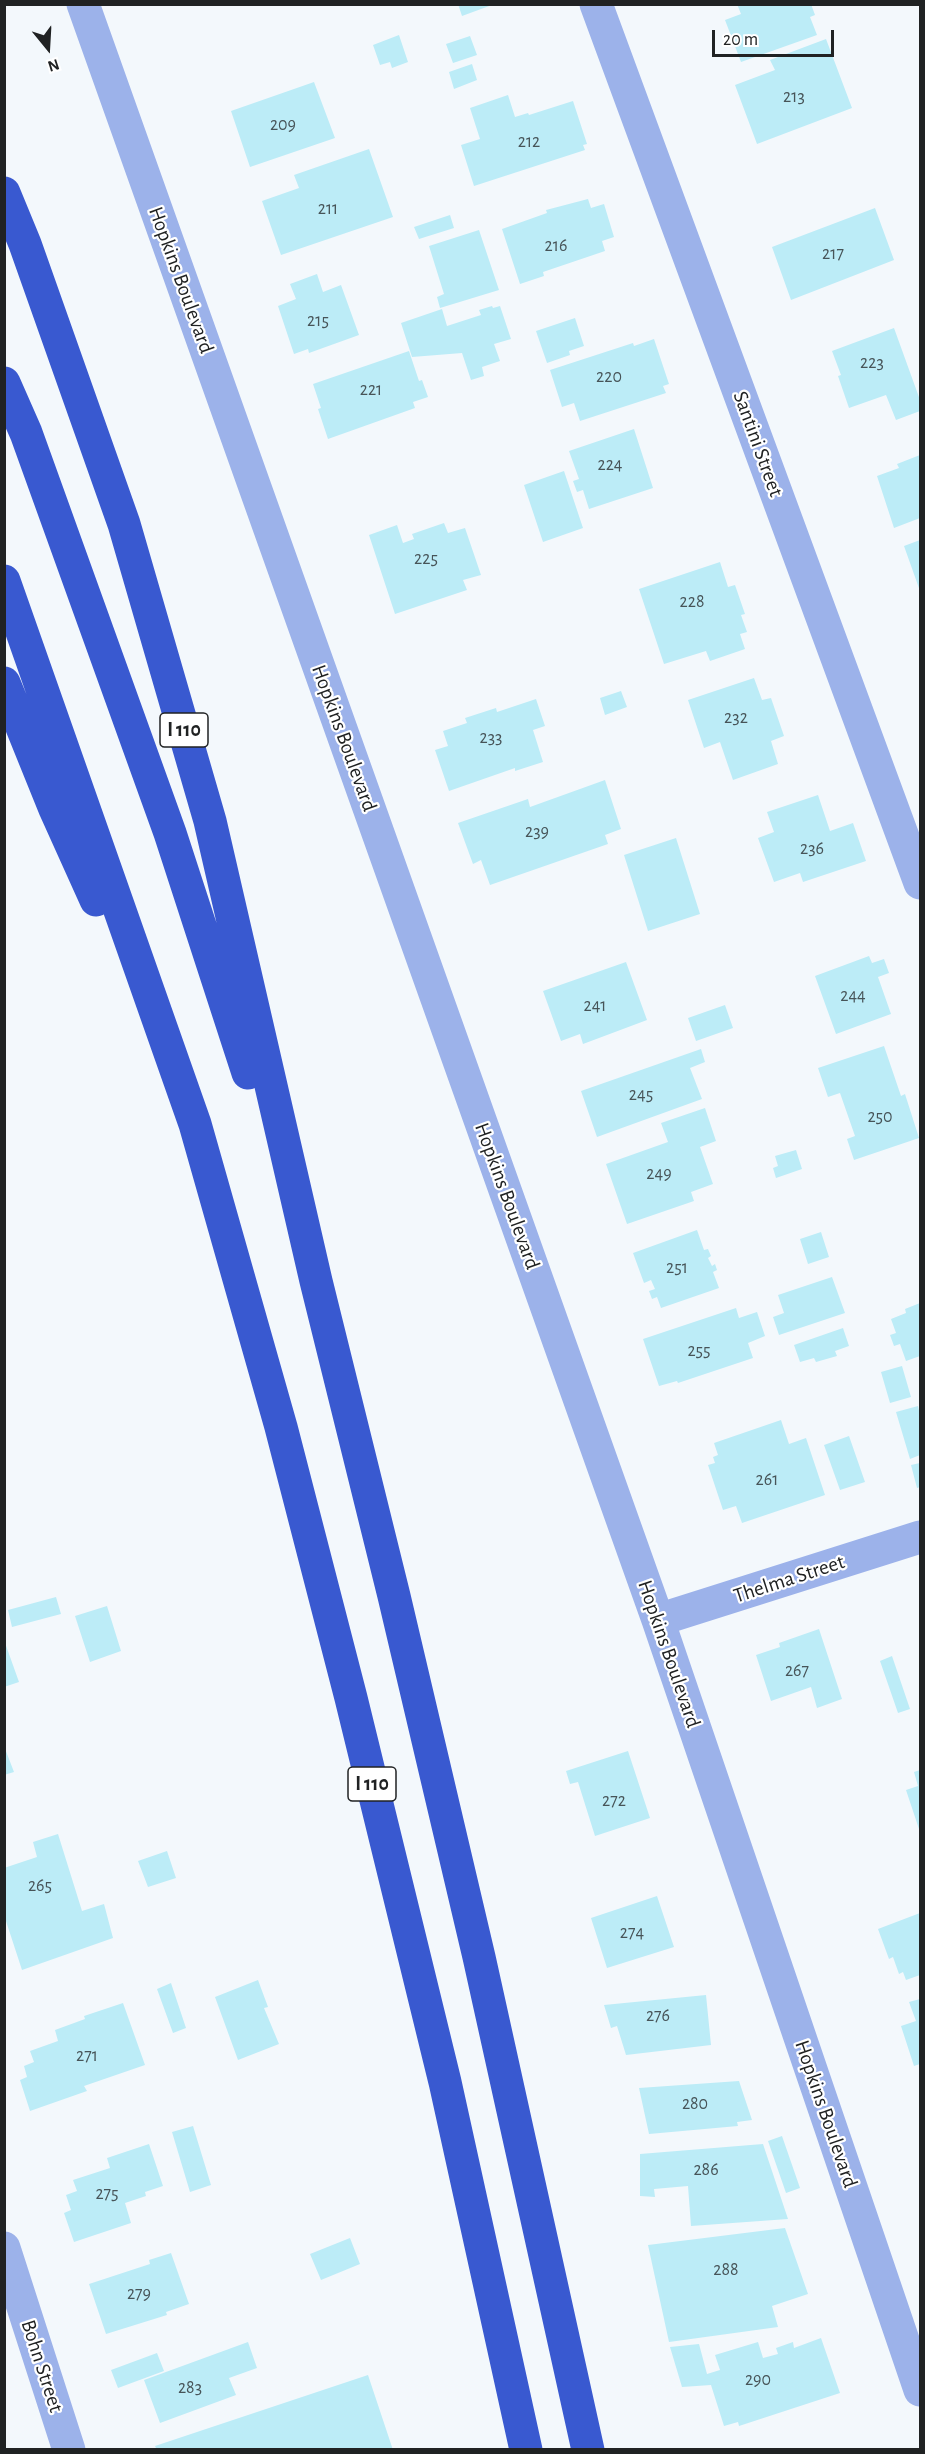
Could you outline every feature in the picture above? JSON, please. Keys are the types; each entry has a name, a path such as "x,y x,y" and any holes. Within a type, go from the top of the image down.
{"highway":[{"name":"I 110","path":"4,193 25,244 124,524 210,821 316,1281 391,1584 473,1934 588,2450"},
{"path":"4,383 26,433 170,832 316,1281"},
{"path":"4,581 195,1124"},
{"name":"I 110","path":"4,683 55,809 195,1124 281,1427 351,1698 445,2082 526,2450"}],"street":[{"name":"Hopkins Boulevard","path":"83,4 658,1620 921,2390"},
{"name":"Santini Street","path":"596,4 921,883"},
{"name":"Thelma Street","path":"658,1620 921,1537"},
{"name":"Bohn Street","path":"4,2248 69,2450"}],"building":[{"path":"458,4 492,4 492,5 462,16"},
{"path":"737,4 811,4 815,15 810,17 817,35 741,62 725,20 741,14"},
{"path":"399,35 408,62 392,68 390,62 380,65 373,45"},
{"path":"470,36 477,55 453,63 446,44"},
{"path":"826,39 852,108 757,144 735,85 775,70 770,60"},
{"path":"472,64 477,80 454,89 449,72"},
{"path":"314,82 335,138 250,167 231,111"},
{"path":"508,95 515,117 573,101 587,144 583,145 585,150 474,186 461,145 480,139 470,108"},
{"path":"369,149 393,217 281,255 262,201 299,188 294,175"},
{"path":"588,199 591,208 604,204 614,237 602,241 605,251 543,272 544,276 520,284 502,229 547,213 546,210"},
{"path":"875,208 894,260 791,300 772,247"},
{"path":"450,215 454,228 419,239 414,227"},
{"path":"479,230 499,290 440,308 437,297 444,294 429,246"},
{"path":"317,274 323,292 341,285 359,335 309,353 308,349 294,354 278,306 296,299 290,284"},
{"path":"492,306 493,308 500,306 511,339 494,344 500,361 482,367 484,376 471,380 462,353 412,357 401,323 442,309 447,326 481,315 479,310"},
{"path":"575,318 584,346 569,351 570,355 547,363 536,331"},
{"path":"894,328 920,400 920,411 896,420 886,395 849,408 832,351"},
{"path":"654,339 669,384 663,386 666,393 580,421 574,403 562,407 550,370 633,343 634,346"},
{"path":"409,351 419,381 422,380 428,397 413,402 415,408 328,439 313,384"},
{"path":"634,429 653,488 589,509 583,490 577,492 573,481 579,479 569,451"},
{"path":"920,455 920,518 894,528 877,476 899,468 897,464"},
{"path":"564,471 583,528 543,542 524,485"},
{"path":"444,523 448,533 465,528 481,575 463,580 467,590 395,614 369,535 397,525 403,543 414,539 412,534"},
{"path":"920,540 920,591 904,546"},
{"path":"720,562 728,587 735,585 745,614 741,615 747,632 740,634 745,649 710,661 706,651 664,664 639,589"},
{"path":"754,678 762,700 771,698 784,736 771,741 778,764 733,780 720,742 704,748 688,700"},
{"path":"621,691 627,707 605,715 600,698"},
{"path":"536,699 545,726 533,730 543,762 515,771 515,768 449,791 435,750 448,746 443,731 467,723 465,718 496,708 497,712"},
{"path":"605,780 621,829 605,835 608,844 490,885 481,860 473,864 458,823 528,799 530,807"},
{"path":"818,795 830,831 853,823 866,861 803,882 800,873 774,882 758,838 774,832 767,812"},
{"path":"676,838 700,914 648,931 624,855"},
{"path":"869,956 872,963 884,959 889,973 878,977 891,1014 836,1034 815,976"},
{"path":"626,962 647,1020 583,1044 580,1034 561,1041 543,991"},
{"path":"725,1005 733,1028 696,1041 688,1018"},
{"path":"884,1046 901,1096 905,1094 919,1138 854,1160 847,1139 855,1136 840,1093 828,1097 818,1068"},
{"path":"701,1049 705,1062 690,1068 702,1099 597,1137 581,1091"},
{"path":"705,1108 716,1141 700,1147 713,1184 691,1192 694,1201 627,1224 606,1164 668,1142 661,1123"},
{"path":"796,1150 802,1169 776,1178 773,1168 778,1166 775,1156"},
{"path":"697,1230 704,1250 708,1249 711,1256 708,1258 712,1266 715,1264 717,1270 713,1272 719,1288 661,1308 657,1297 652,1299 649,1291 655,1289 651,1280 644,1283 633,1253"},
{"path":"821,1232 829,1257 808,1264 800,1239"},
{"path":"832,1277 845,1313 779,1335 773,1317 784,1313 778,1295"},
{"path":"920,1303 920,1356 906,1361 900,1344 894,1346 890,1335 896,1333 891,1319 906,1313 905,1309"},
{"path":"736,1308 739,1318 757,1312 765,1336 748,1343 753,1358 678,1383 677,1381 659,1386 643,1339"},
{"path":"843,1328 849,1346 835,1351 837,1356 816,1362 814,1358 800,1362 794,1345"},
{"path":"902,1366 911,1397 890,1403 881,1372"},
{"path":"918,1406 920,1455 910,1459 896,1412"},
{"path":"781,1420 789,1444 806,1438 825,1495 742,1523 736,1506 723,1510 708,1465 715,1463 713,1457 718,1455 714,1443"},
{"path":"849,1436 865,1482 840,1490 824,1445"},
{"path":"920,1463 920,1487 917,1488 911,1465"},
{"path":"56,1597 61,1614 12,1627 8,1610"},
{"path":"107,1606 121,1651 90,1662 75,1616"},
{"path":"819,1629 842,1699 817,1708 811,1687 771,1701 756,1655 780,1647 779,1643"},
{"path":"4,1640 19,1682 4,1687"},
{"path":"892,1656 910,1709 898,1713 880,1661"},
{"path":"4,1746 14,1772 4,1775"},
{"path":"628,1751 650,1818 595,1836 578,1782 570,1784 566,1771"},
{"path":"920,1770 920,1832 906,1790 918,1786 914,1772"},
{"path":"58,1834 82,1911 104,1904 113,1938 22,1970 4,1915 4,1868 37,1857 33,1842"},
{"path":"167,1851 176,1878 148,1887 138,1861"},
{"path":"657,1896 674,1947 607,1968 591,1918"},
{"path":"920,1913 920,1975 906,1980 903,1972 899,1974 893,1957 889,1959 878,1929"},
{"path":"258,1980 268,2007 264,2008 279,2044 238,2060 215,1997"},
{"path":"171,1983 186,2028 173,2033 157,1989"},
{"path":"706,1995 711,2045 626,2055 617,2026 611,2028 604,2005"},
{"path":"920,1999 920,2064 914,2066 901,2026 916,2021 909,2002"},
{"path":"123,2003 145,2065 84,2086 87,2091 30,2111 20,2080 27,2077 24,2066 34,2062 30,2051 58,2041 55,2030 85,2019 84,2016"},
{"path":"739,2081 752,2120 737,2122 738,2126 649,2134 639,2088"},
{"path":"193,2126 211,2185 190,2192 172,2132"},
{"path":"782,2136 800,2188 786,2193 768,2141"},
{"path":"149,2144 163,2186 145,2192 146,2196 125,2203 131,2223 74,2242 64,2213 71,2210 66,2195 77,2191 73,2180 110,2168 107,2158"},
{"path":"763,2144 788,2219 691,2226 688,2186 654,2189 655,2197 640,2196 640,2154"},
{"path":"785,2228 808,2294 772,2306 778,2327 669,2342 648,2245"},
{"path":"350,2238 360,2264 321,2280 310,2254"},
{"path":"171,2253 189,2304 166,2312 167,2315 106,2334 89,2284 150,2264 149,2260"},
{"path":"821,2338 840,2393 739,2426 738,2422 724,2426 711,2385 682,2387 670,2347 699,2344 707,2374 720,2370 715,2355 758,2342 763,2358 778,2354 776,2348 793,2342 794,2348"},
{"path":"248,2342 257,2368 229,2378 236,2395 160,2423 144,2380"},
{"path":"157,2353 164,2371 118,2388 111,2370"},
{"path":"368,2375 393,2450 157,2450 155,2446"}]}
